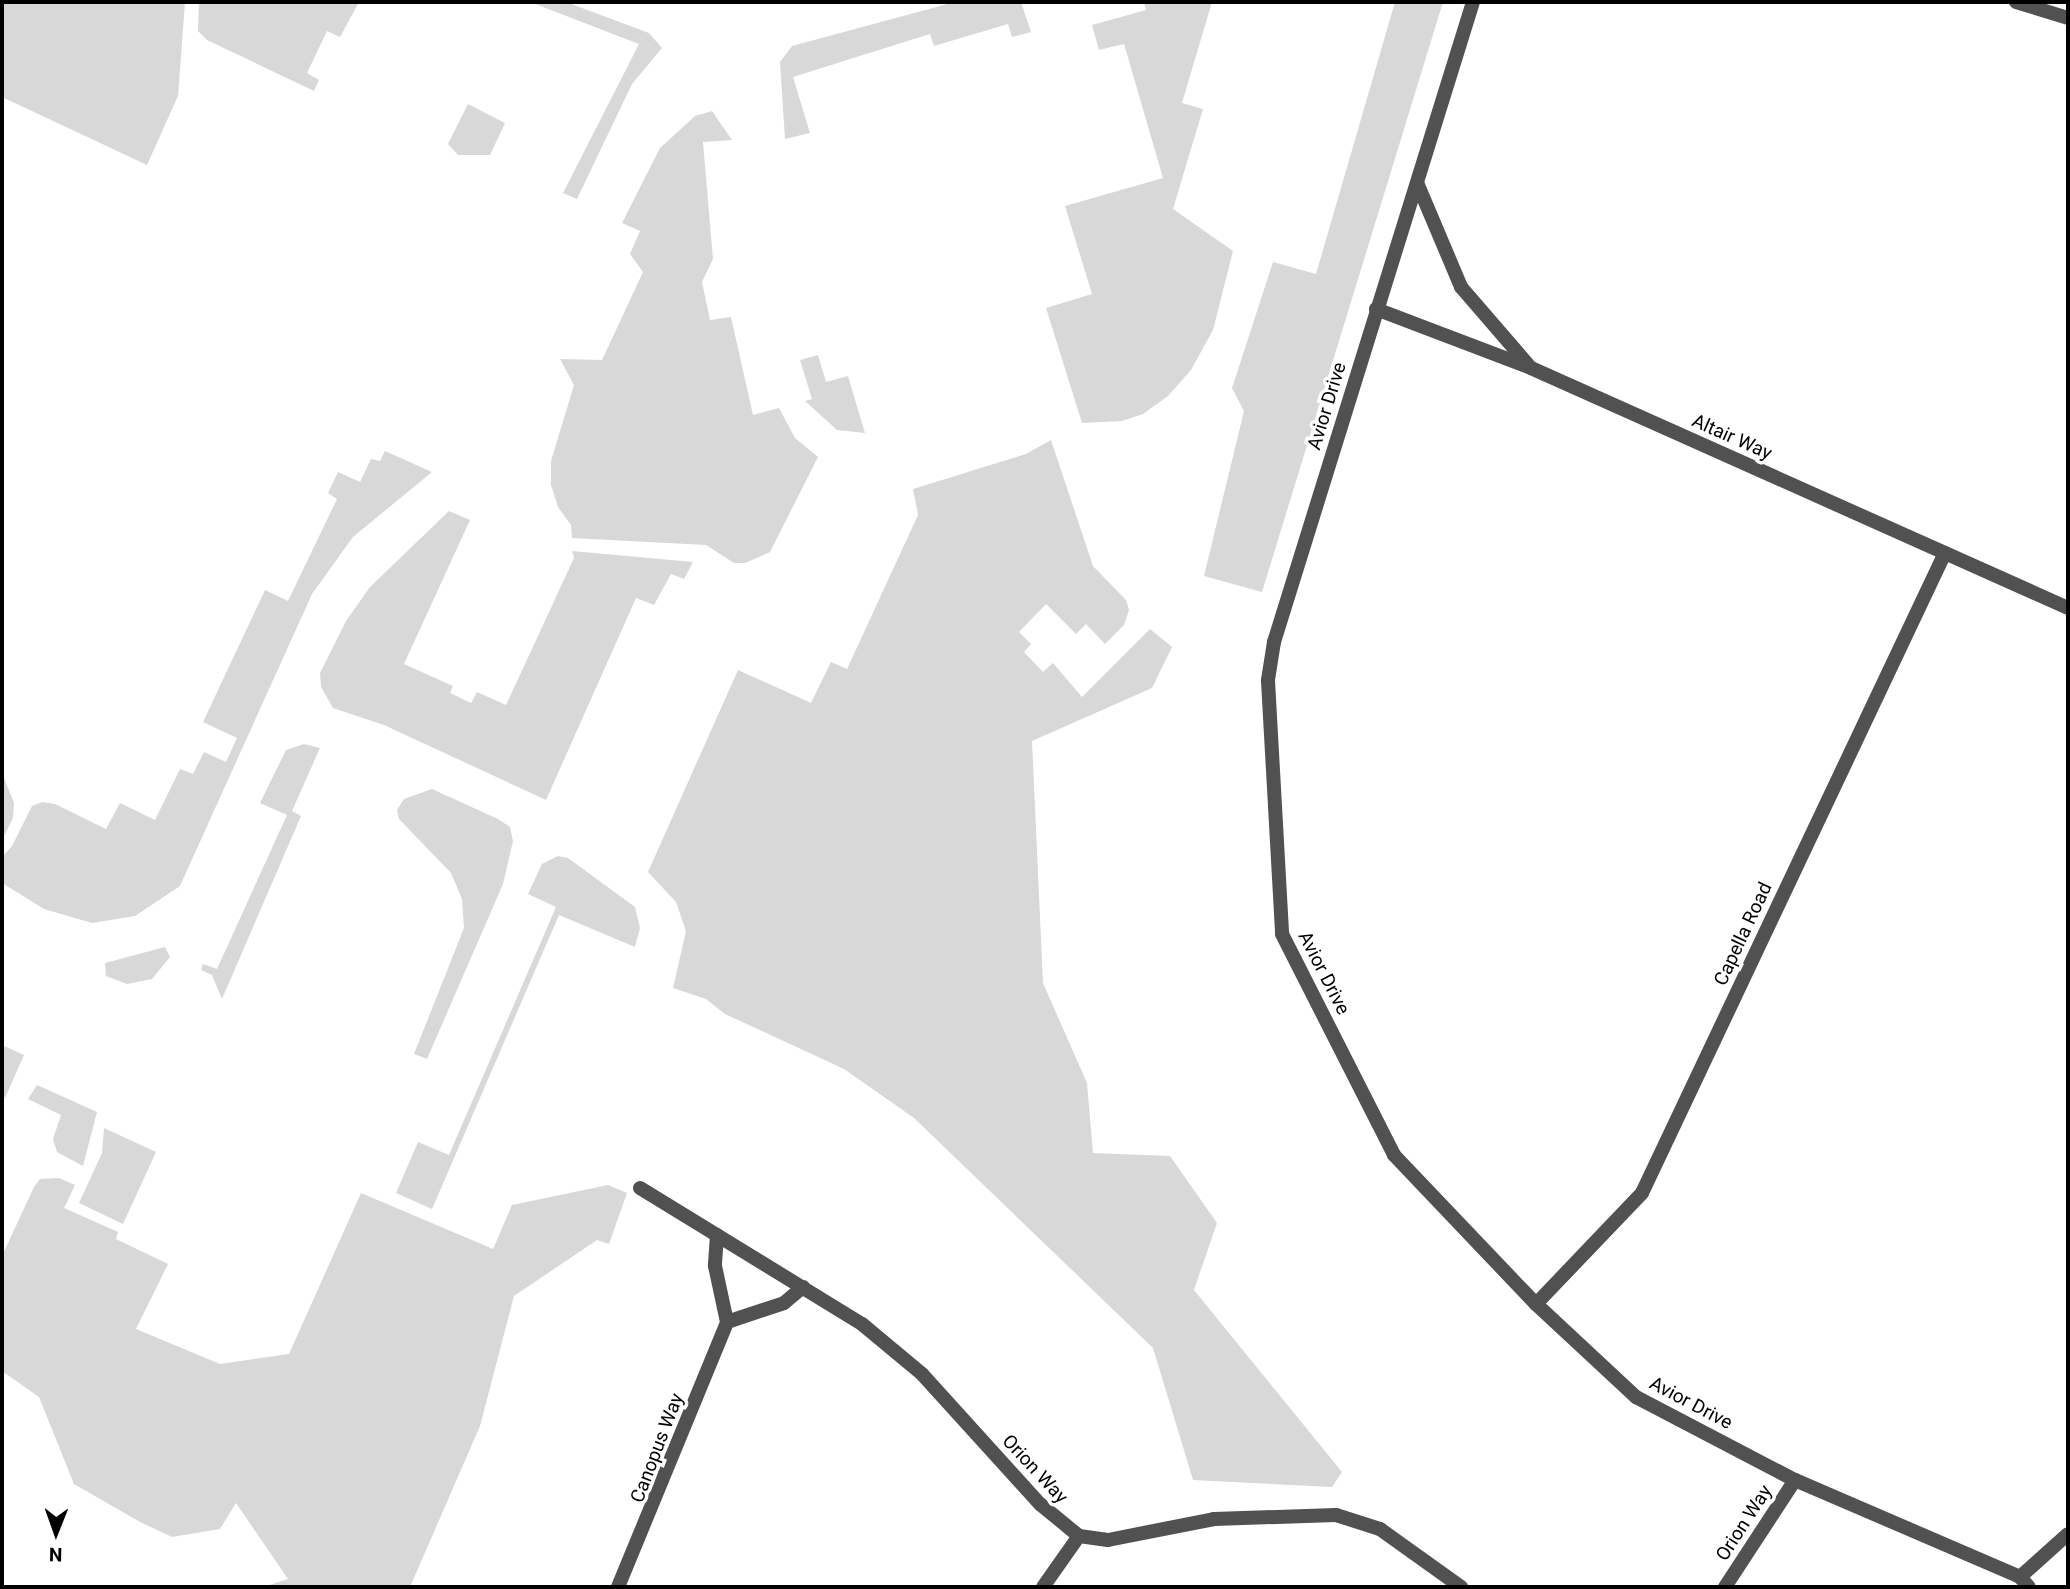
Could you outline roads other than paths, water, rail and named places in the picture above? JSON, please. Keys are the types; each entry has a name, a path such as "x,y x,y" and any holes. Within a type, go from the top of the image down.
{"street":[{"name":"Avior Drive","path":"1473,2 1274,642 1269,681 1282,934 1394,1155 1536,1304 1636,1397 1796,1480 2025,1582"},
{"path":"2016,2 2068,18"},
{"path":"1418,185 1461,286 1531,368"},
{"name":"Altair Way","path":"1376,309 1531,368 2068,608"},
{"name":"Capella Road","path":"1536,1304 1642,1193 1945,553"},
{"name":"Orion Way","path":"640,1188 803,1287 833,1302 922,1374 1040,1504 1079,1536"},
{"path":"717,1235 715,1266 727,1322 783,1303 803,1287"},
{"name":"Canopus Way","path":"618,1587 727,1322"},
{"name":"Orion Way","path":"1725,1587 1796,1480"},
{"path":"1043,1587 1079,1536 1108,1540 1214,1519 1336,1515 1380,1529 1461,1587"},
{"path":"2025,1582 2068,1534"}]}
